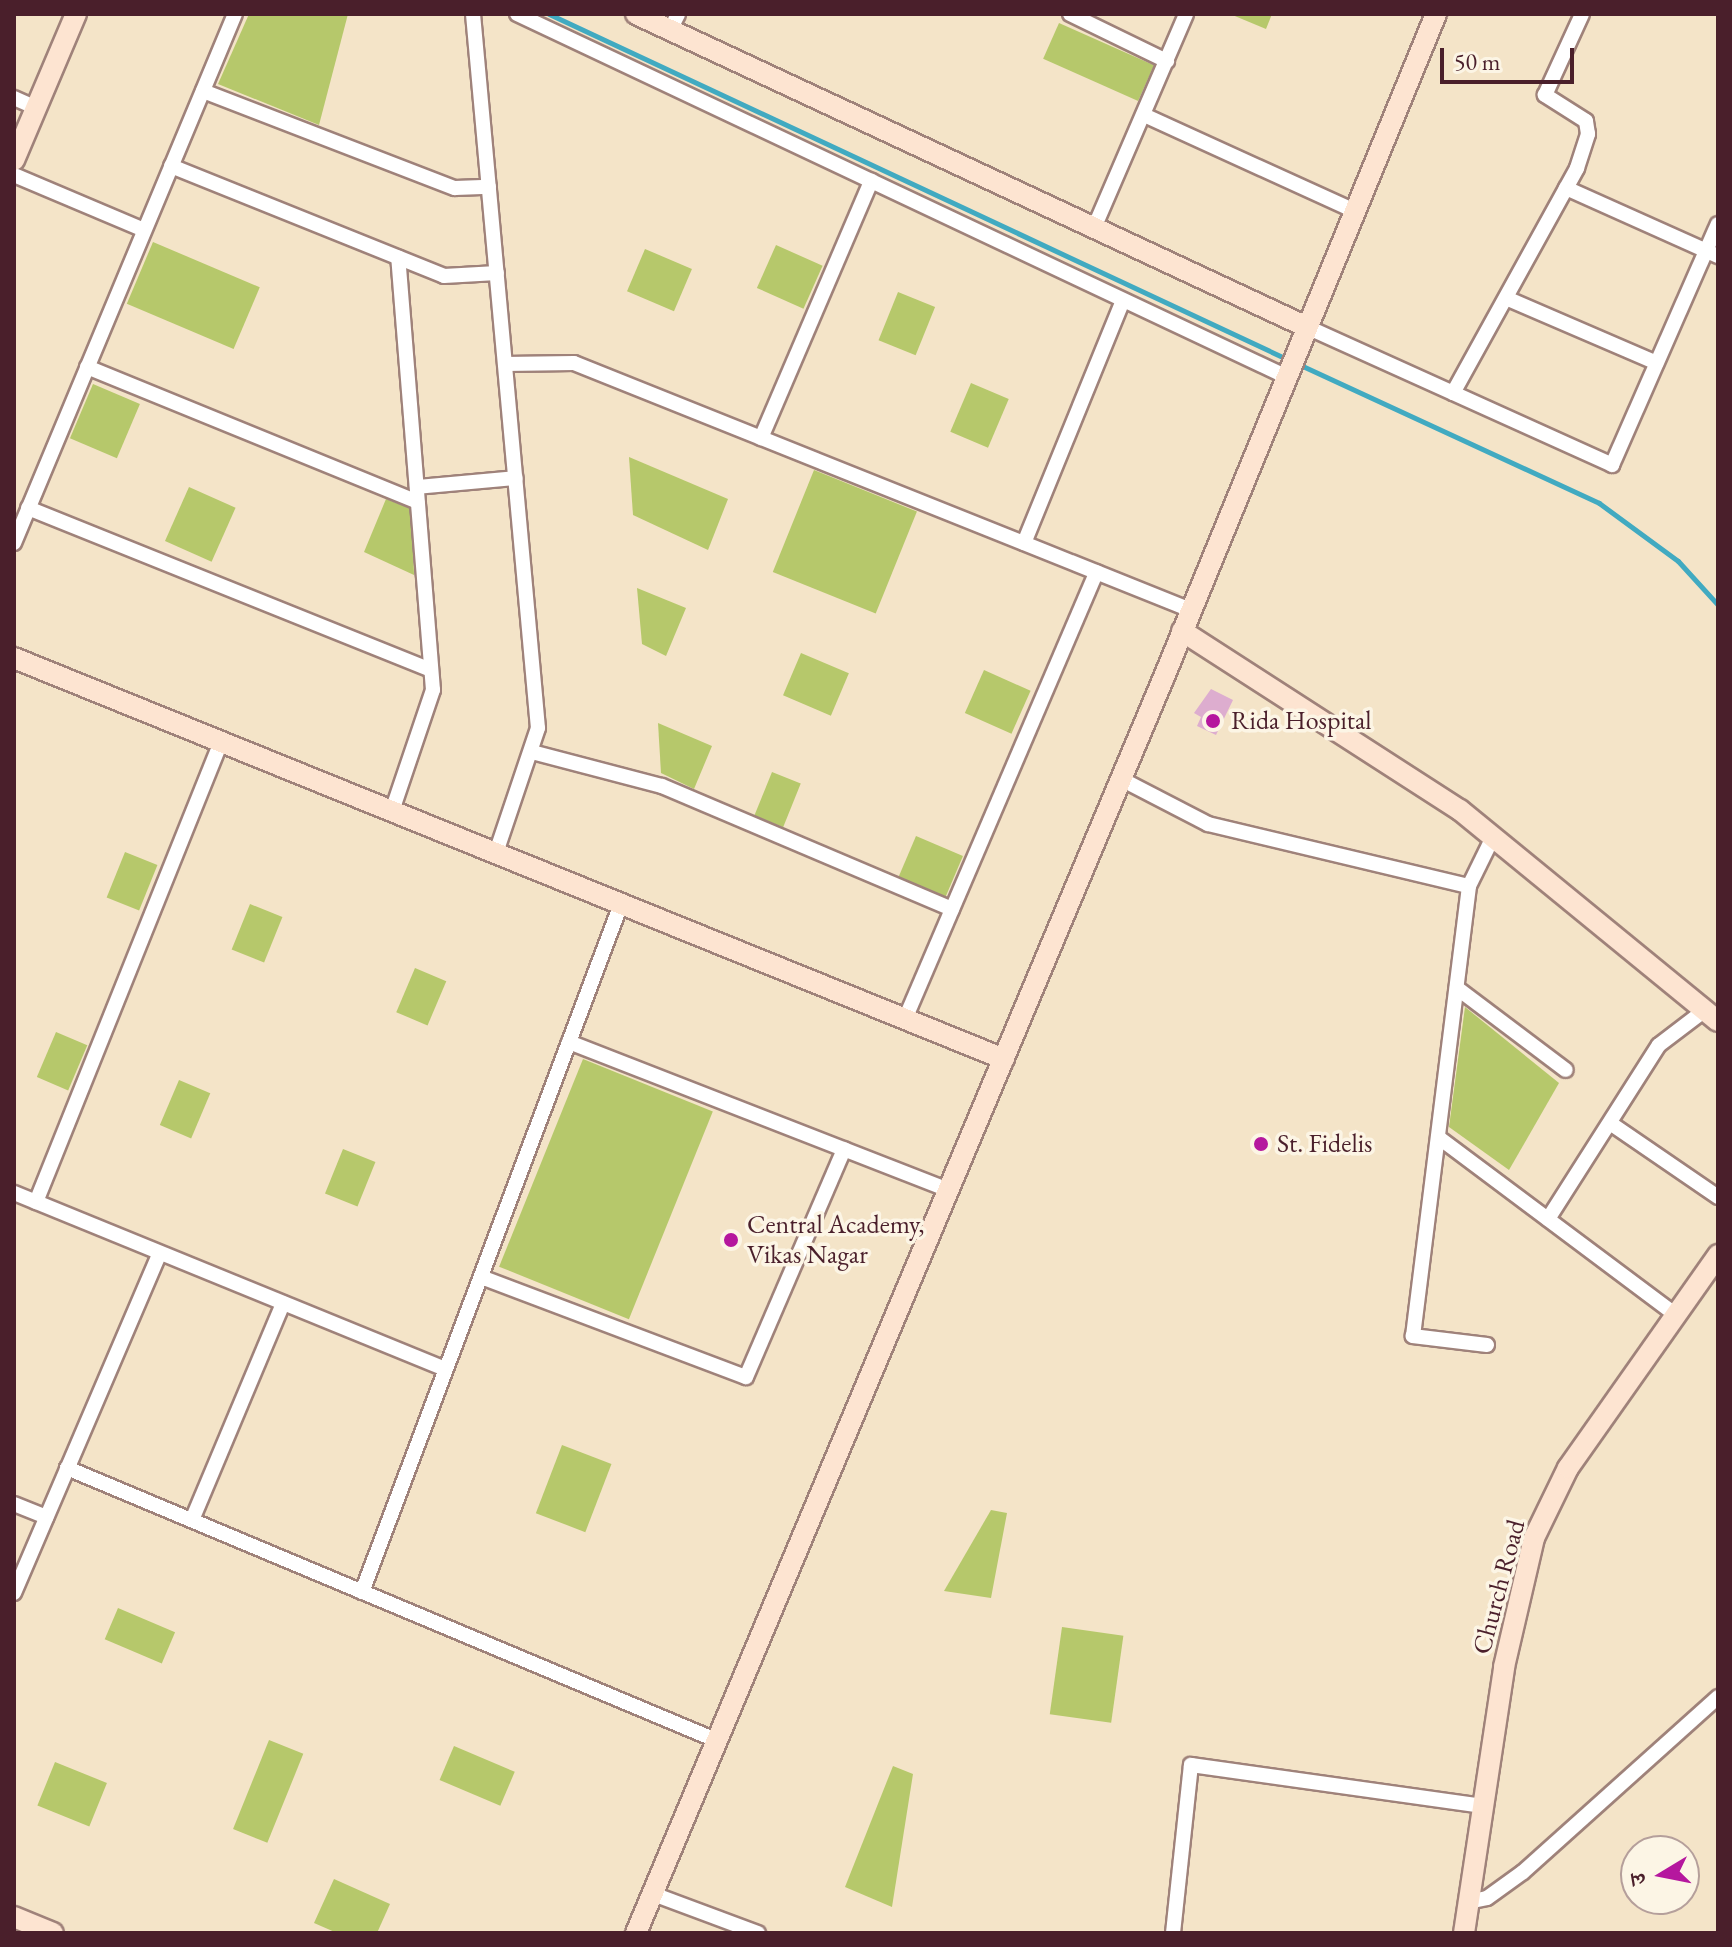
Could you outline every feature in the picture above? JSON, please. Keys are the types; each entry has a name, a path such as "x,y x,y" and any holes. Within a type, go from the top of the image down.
{"street":[{"path":"14,160 76,14"},
{"path":"14,543 235,14"},
{"path":"473,14 538,728 496,853"},
{"path":"517,14 1123,300 1291,367"},
{"path":"636,14 674,22 1094,228 1612,465 1657,363 1712,253 1718,224"},
{"path":"1070,14 1167,61"},
{"path":"1094,228 1186,14"},
{"path":"636,1933 1121,779 1436,14"},
{"path":"1453,393 1566,188 1588,134 1586,121 1545,95 1582,14"},
{"path":"203,91 455,188 489,187"},
{"path":"14,98 36,108"},
{"path":"1144,115 1355,211"},
{"path":"171,166 444,276 497,273"},
{"path":"14,175 144,230"},
{"path":"761,438 871,181"},
{"path":"1566,188 1712,253"},
{"path":"392,811 433,690 398,257"},
{"path":"1506,298 1657,363"},
{"path":"1024,543 1123,300"},
{"path":"505,364 574,363 1191,610"},
{"path":"87,367 417,494 516,478"},
{"path":"28,508 431,670"},
{"path":"905,1019 1097,572"},
{"path":"1182,631 1280,690 1493,837 1711,1015 1659,1045 1548,1219"},
{"path":"14,658 1004,1059"},
{"path":"36,1202 221,742"},
{"path":"532,752 662,786 952,909"},
{"path":"1121,779 1208,824 1469,886"},
{"path":"1487,1345 1413,1336 1469,886 1493,837"},
{"path":"362,1592 621,904"},
{"path":"1457,988 1566,1070"},
{"path":"569,1042 949,1190"},
{"path":"1610,1123 1718,1197"},
{"path":"1438,1137 1676,1315"},
{"path":"481,1277 746,1377 844,1149"},
{"path":"14,1193 446,1369"},
{"path":"14,1593 160,1253"},
{"name":"Church Road","path":"1464,1933 1504,1667 1534,1538 1568,1468 1718,1255"},
{"path":"192,1520 283,1303"},
{"path":"67,1468 718,1741"},
{"path":"14,1504 46,1517"},
{"path":"1468,1902 1487,1898 1523,1872 1718,1697"},
{"path":"1173,1933 1191,1765 1483,1806"},
{"path":"653,1894 758,1933"},
{"path":"14,1917 53,1933"}],"green space":[{"path":"249,14 348,14 319,125 218,84"},
{"path":"1230,14 1272,14 1266,29"},
{"path":"1059,23 1154,65 1138,101 1043,59"},
{"path":"153,242 260,287 234,349 127,304"},
{"path":"776,245 823,266 803,309 757,288"},
{"path":"645,249 692,269 674,311 627,291"},
{"path":"898,292 935,307 916,355 879,340"},
{"path":"971,383 1009,399 988,448 950,432"},
{"path":"93,384 140,404 117,458 70,438"},
{"path":"629,457 728,499 708,550 633,515"},
{"path":"814,470 917,512 876,614 773,572"},
{"path":"189,487 236,508 212,562 165,541"},
{"path":"386,499 412,509 414,575 364,552"},
{"path":"637,588 686,608 666,656 642,644"},
{"path":"801,653 849,673 831,716 783,695"},
{"path":"984,670 1031,691 1011,734 965,713"},
{"path":"658,723 712,746 694,789 661,773"},
{"path":"772,772 801,784 783,827 754,816"},
{"path":"916,836 963,856 945,898 898,878"},
{"path":"125,852 157,865 139,911 107,897"},
{"path":"250,904 282,917 264,963 232,949"},
{"path":"415,968 446,981 428,1025 396,1012"},
{"path":"1465,1007 1559,1083 1509,1170 1449,1127"},
{"path":"56,1032 87,1045 68,1090 37,1077"},
{"path":"583,1059 713,1111 629,1319 499,1267"},
{"path":"179,1080 210,1093 191,1138 160,1125"},
{"path":"343,1149 375,1162 357,1207 325,1194"},
{"path":"562,1445 611,1464 585,1532 536,1513"},
{"path":"991,1510 1007,1513 991,1598 944,1591"},
{"path":"118,1608 175,1632 162,1664 105,1639"},
{"path":"1062,1627 1123,1636 1111,1723 1050,1714"},
{"path":"269,1740 303,1754 267,1843 233,1829"},
{"path":"454,1746 515,1772 500,1806 440,1780"},
{"path":"55,1762 107,1783 89,1827 37,1806"},
{"path":"893,1766 913,1774 892,1907 845,1887"},
{"path":"334,1879 390,1904 377,1933 337,1933 314,1923"}],"building":[{"path":"1211,689 1233,700 1216,735 1197,726 1201,717 1194,713"}],"waterway":[{"path":"549,14 1287,359"},
{"path":"1296,363 1599,503 1678,561 1718,605"}],"place":[{"name":"Rida Hospital","path":"1213,721"},
{"name":"St. Fidelis","path":"1261,1144"},
{"name":"Central Academy, Vikas Nagar","path":"731,1240"}]}
